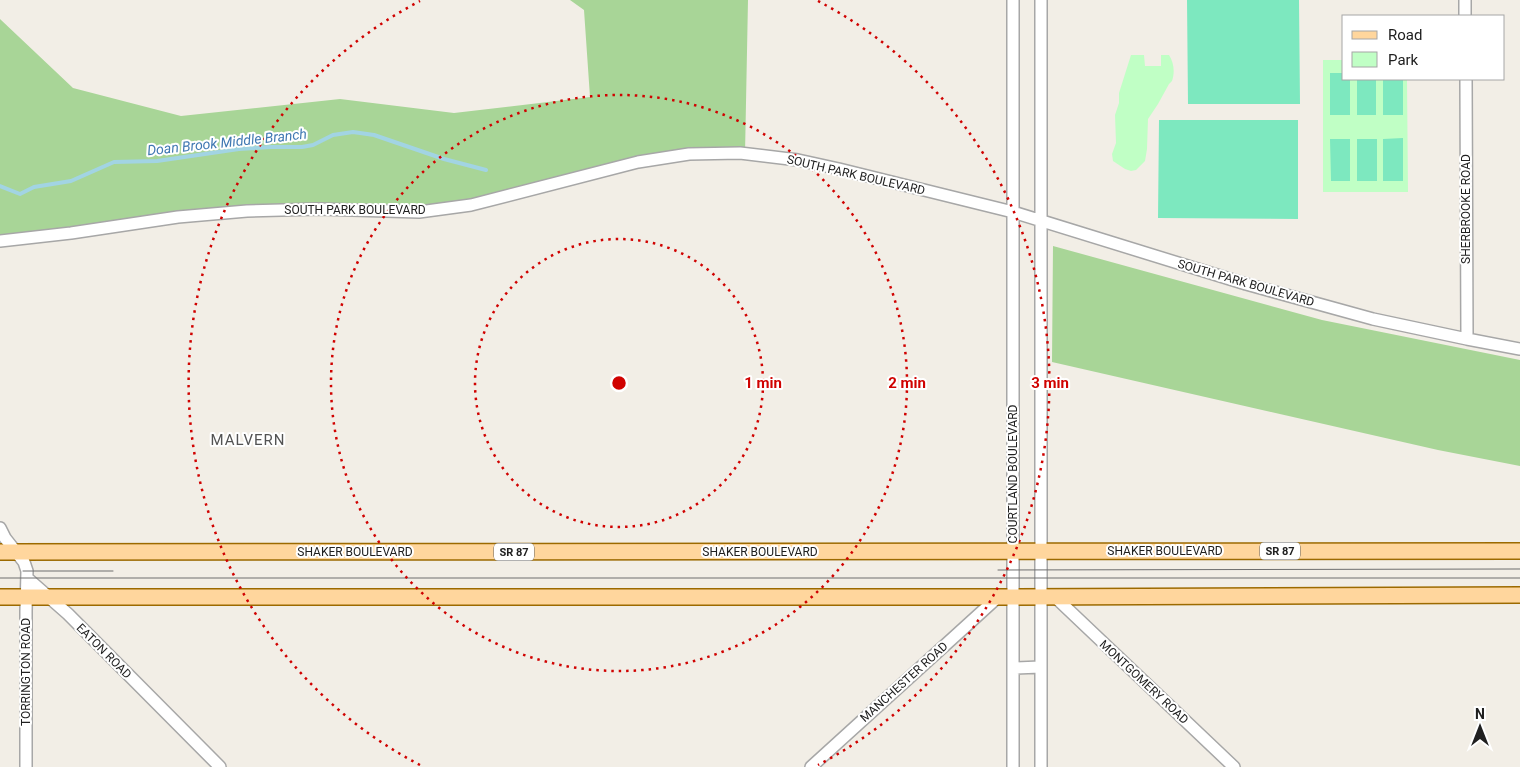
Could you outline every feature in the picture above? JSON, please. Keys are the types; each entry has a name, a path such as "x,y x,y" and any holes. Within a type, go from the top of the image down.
{"main road":[{"name":"SHAKER BOULEVARD","path":"0,552 1520,551"},
{"path":"0,596 998,597 1520,595"}],"street":[{"name":"COURTLAND BOULEVARD","path":"1013,0 1013,767"},
{"path":"1040,0 1040,551 1047,596 1040,667 1041,767"},
{"path":"1465,0 1465,15"},
{"name":"SHERBROOKE ROAD","path":"1466,80 1467,340"},
{"name":"SOUTH PARK BOULEVARD","path":"0,241 71,233 178,217 247,211 419,212 471,204 638,162 689,154 740,153 798,160 846,170 1013,212 1246,284 1372,319 1467,340 1520,349"},
{"name":"EATON ROAD","path":"0,528 4,538 26,566 27,578 68,614 220,767"},
{"name":"TORRINGTON ROAD","path":"26,767 27,578"},
{"name":"MONTGOMERY ROAD","path":"1047,596 1234,767"},
{"name":"MANCHESTER ROAD","path":"811,767 998,597"},
{"path":"1013,668 1040,667"}],"green space":[{"path":"570,0 748,0 745,154 689,154 419,212 247,211 0,241 0,19 73,88 181,116 340,99 454,113 590,97 584,10"},
{"path":"1187,0 1299,0 1300,104 1188,104"},
{"path":"1131,55 1144,55 1145,66 1161,66 1161,55 1169,55 1174,71 1172,81 1148,119 1145,161 1136,170 1131,171 1113,161 1112,154 1116,143 1115,115 1119,103 1119,93"},
{"path":"1323,60 1342,60 1342,80 1407,80 1408,192 1323,192"},
{"path":"1330,73 1342,73 1342,80 1350,80 1350,115 1330,115"},
{"path":"1357,80 1376,80 1376,115 1357,115"},
{"path":"1383,80 1403,80 1403,115 1383,115"},
{"path":"1159,120 1298,120 1298,219 1158,218"},
{"path":"1403,138 1403,181 1383,181 1383,139"},
{"path":"1330,139 1350,139 1350,181 1331,181"},
{"path":"1357,139 1377,139 1377,181 1357,181"},
{"path":"1053,246 1322,320 1520,360 1520,466 1438,450 1052,362"}],"waterway":[{"name":"Doan Brook Middle Branch","path":"0,186 20,194 34,187 71,181 114,162 157,161 239,149 302,147 313,145 333,135 353,132 374,135 444,159 486,170"}],"tram line":[{"path":"998,570 1520,569"},
{"path":"23,571 113,571"},
{"path":"0,578 1520,578"}],"district":[{"name":"MALVERN","path":"248,440"}]}
